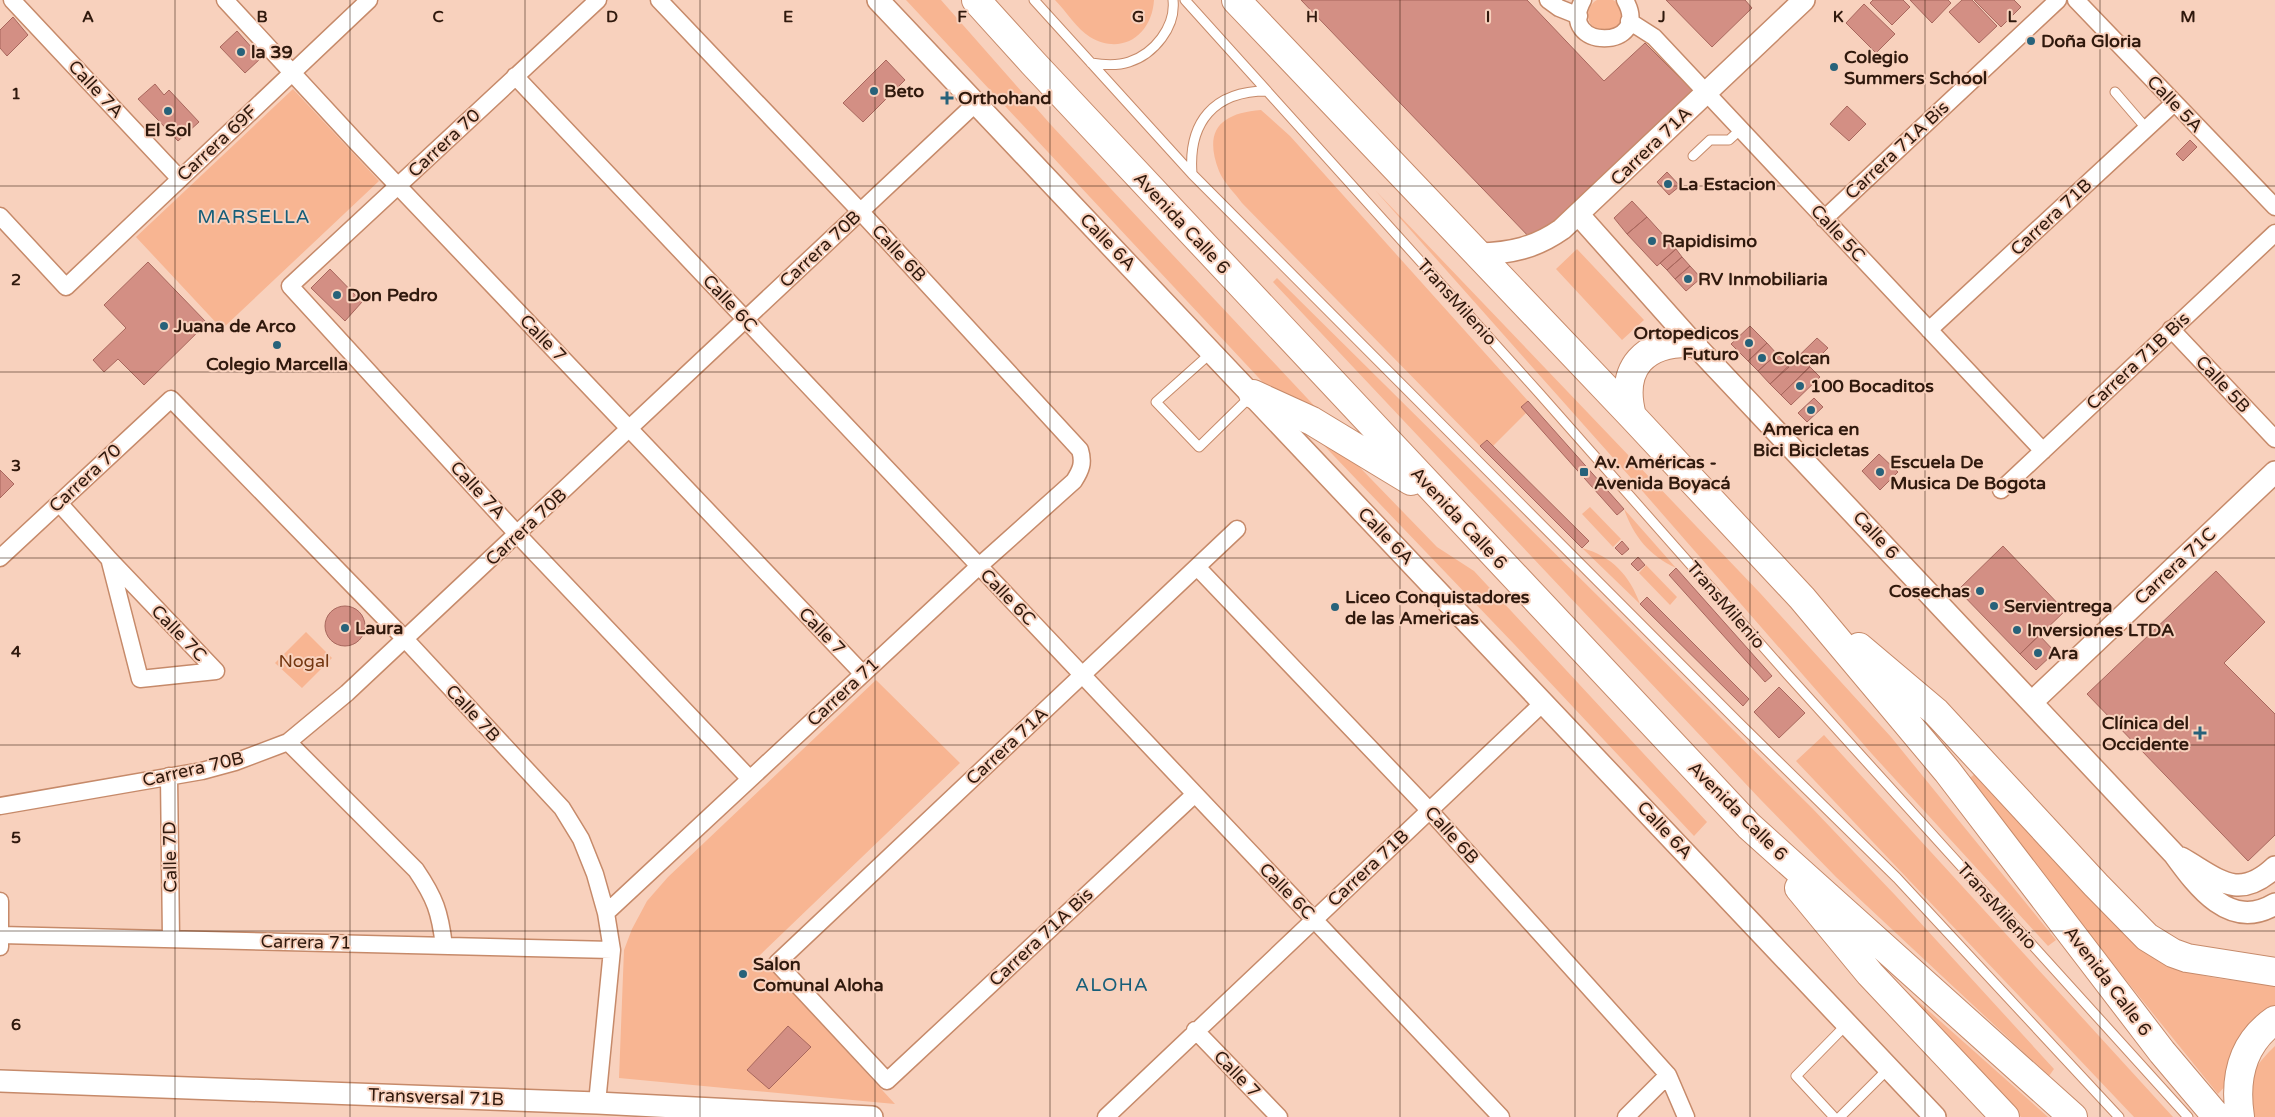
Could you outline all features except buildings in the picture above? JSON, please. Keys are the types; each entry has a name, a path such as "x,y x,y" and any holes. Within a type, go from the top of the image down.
{"highway":[{"name":"Avenida Calle 6","path":"976,0 1749,826 2073,1117"},
{"name":"Avenida Calle 6","path":"1236,0 1632,416 1802,598 1947,771 2162,1052 2217,1117"},
{"path":"1632,416 1628,391 1635,367 1660,345 1674,342 1693,342"},
{"path":"1253,394 1276,403 1328,430 1442,500"},
{"path":"1802,598 1936,712 2090,879 2147,937 2173,953 2187,958 2275,972"},
{"path":"1749,826 1870,974 2005,1117"},
{"path":"2240,1117 2237,1095 2243,1058 2261,1030 2275,1020"}],"street":[{"name":"Calle 7A","path":"12,0 180,179"},
{"name":"Calle 7","path":"225,0 398,186 863,674"},
{"name":"Carrera 69F","path":"0,216 66,287 369,0"},
{"name":"Carrera 70","path":"290,286 598,0"},
{"name":"Calle 6B","path":"659,0 860,211 1080,450 1083,461 1080,472"},
{"name":"Calle 6A","path":"878,0 1253,394 1935,1117"},
{"path":"1548,0 1559,8 1579,16"},
{"path":"1583,0 1579,16 1584,31 1598,39 1614,38 1620,34 1629,21 1630,13 1625,0"},
{"name":"Carrera 71A","path":"1478,254 1506,253 1534,246 1562,229 1804,0"},
{"name":"Carrera 71A Bis","path":"1824,218 2058,0"},
{"name":"Calle 5A","path":"2076,0 2173,104 2275,207"},
{"name":"Calle 5C","path":"1629,21 1654,38 2043,451"},
{"name":"Calle 6C","path":"515,76 978,567 1502,1117"},
{"name":"Carrera 70B","path":"0,806 235,762 288,742 347,693 975,104"},
{"name":"Carrera 71B","path":"1929,330 2173,104"},
{"name":"Calle 6","path":"1578,214 1693,342 2174,854"},
{"name":"Carrera 71B Bis","path":"2002,490 2275,233"},
{"name":"Calle 7A","path":"290,286 518,534 750,779"},
{"name":"Calle 5B","path":"2172,329 2275,439"},
{"name":"Carrera 70","path":"0,558 171,399"},
{"name":"Calle 7B","path":"171,399 405,639 562,808 581,840 595,874 606,913 612,950 597,1103"},
{"name":"Carrera 71","path":"606,913 978,567 1074,482 1080,472"},
{"name":"Carrera 71C","path":"2032,702 2275,472"},
{"name":"Calle 7C","path":"59,503 216,672 140,679 110,560"},
{"name":"Carrera 71A","path":"887,1080 777,963 1198,568 1237,528"},
{"name":"Calle 6B","path":"1198,568 1430,811 1668,1075 1686,1117"},
{"name":"Carrera 71B","path":"1106,1117 1195,1030 1544,702"},
{"path":"288,742 416,870 433,894 441,918 444,946"},
{"name":"Calle 7D","path":"168,776 171,939"},
{"name":"Carrera 71A Bis","path":"887,1080 1195,794"},
{"path":"2174,854 2218,879 2238,886 2256,882 2275,867"},
{"path":"2174,854 2198,886 2218,903 2244,912 2257,911 2275,904"},
{"path":"0,901 0,941"},
{"name":"Carrera 71","path":"0,941 171,939 612,950"},
{"name":"Calle 7","path":"1195,1030 1279,1117"},
{"path":"1626,1117 1668,1075"},
{"name":"Transversal 71B","path":"0,1081 597,1103 872,1117"}],"lane":[{"path":"1034,0 1192,174 1738,722 1897,878 2119,1117"},
{"path":"1091,63 1111,66 1130,62 1147,54 1160,40 1170,23 1173,0"},
{"name":"TransMilenio","path":"1185,0 1539,393 1788,675 2188,1117"},
{"path":"1192,174 1190,155 1194,137 1202,120 1214,106 1230,96 1248,91 1267,91"},
{"path":"2115,92 2146,128"},
{"path":"1693,156 1710,140 1729,140 1740,130"},
{"path":"1212,352 1156,402 1199,447 1253,394"},
{"path":"1834,1117 1796,1076 1847,1023"},
{"path":"1840,1117 1889,1068"}],"green space":[{"path":"1605,-2 1612,-1 1617,3 1621,8 1621,22 1617,27 1612,31 1605,32 1598,31 1593,27 1589,22 1588,15 1589,8 1593,3 1598,-1"},
{"path":"906,0 941,0 1052,126 1321,413 1271,391"},
{"path":"1055,0 1154,0 1148,23 1141,32 1133,39 1124,43 1113,44 1102,42 1085,34"},
{"path":"293,89 379,181 222,329 136,237"},
{"path":"1261,110 1290,136 1528,401 1521,407 1526,413 1493,446 1487,440 1480,446 1242,203 1223,179 1219,171 1213,145 1219,126 1235,115"},
{"path":"1375,190 1760,593 1891,737 2056,940 2048,946 1872,754 1631,478"},
{"path":"1577,249 1644,320 1622,340 1556,269"},
{"path":"1277,278 1812,808 1895,895 2054,1069 2049,1076 1836,877 1760,799 1273,282"},
{"path":"1312,433 1341,448 1437,547 1474,571 1707,822 1694,836 1514,644"},
{"path":"1590,507 1621,539 1613,547 1582,514"},
{"path":"1624,509 1676,568 1650,551 1638,537"},
{"path":"1582,548 1602,556 1618,568 1631,585 1640,604"},
{"path":"1646,565 1677,597 1670,605 1639,573"},
{"name":"Nogal","path":"306,632 332,658 302,688 275,663"},
{"path":"876,680 960,763 759,956 895,1104 619,1078 624,950 632,929 647,901 668,877"},
{"path":"1824,735 2173,1117 2134,1117 1796,761"},
{"path":"1978,771 2165,963 2205,976 2275,984 2275,1009 2240,1040 2230,1060 2227,1071 2227,1084 2218,1094 2071,912 1970,778"},
{"path":"1894,980 2048,1117 2021,1117"},
{"path":"2275,1046 2275,1117 2254,1117 2251,1094 2252,1077 2260,1063"}],"place":[{"name":"Doña Gloria","path":"2031,41"},
{"name":"la 39","path":"241,52"},
{"name":"Colegio Summers School","path":"1834,67"},
{"name":"Beto","path":"874,91"},
{"name":"Orthohand","path":"947,98"},
{"name":"El Sol","path":"168,111"},
{"name":"La Estacion","path":"1668,184"},
{"name":"Rapidisimo","path":"1652,241"},
{"name":"RV Inmobiliaria","path":"1688,279"},
{"name":"Don Pedro","path":"337,295"},
{"name":"Juana de Arco","path":"164,326"},
{"name":"Ortopedicos Futuro","path":"1749,343"},
{"name":"Colegio Marcella","path":"277,345"},
{"name":"Colcan","path":"1762,358"},
{"name":"100 Bocaditos","path":"1800,386"},
{"name":"America en Bici Bicicletas","path":"1811,410"},
{"name":"Av. Américas - Avenida Boyacá","path":"1584,472"},
{"name":"Escuela De Musica De Bogota","path":"1880,472"},
{"name":"Cosechas","path":"1980,591"},
{"name":"Servientrega","path":"1994,606"},
{"name":"Liceo Conquistadores de las Americas","path":"1335,607"},
{"name":"Laura","path":"345,628"},
{"name":"Inversiones LTDA","path":"2017,630"},
{"name":"Ara","path":"2038,653"},
{"name":"Clínica del Occidente","path":"2200,733"},
{"name":"Salon Comunal Aloha","path":"743,974"}],"district":[{"name":"MARSELLA","path":"254,217"},
{"name":"ALOHA","path":"1112,985"}]}
